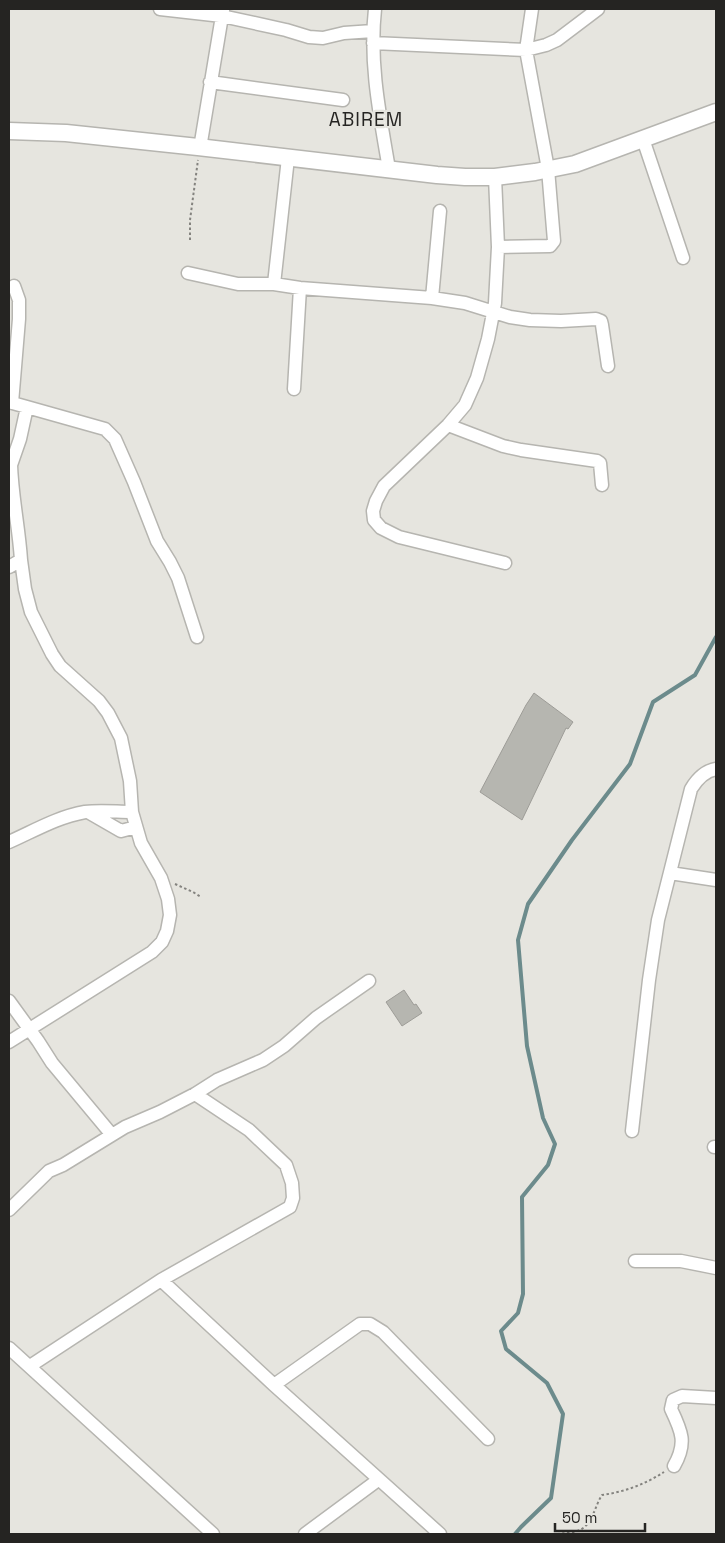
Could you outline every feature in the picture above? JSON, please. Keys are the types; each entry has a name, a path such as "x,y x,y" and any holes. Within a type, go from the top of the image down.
{"street":[{"path":"160,9 223,12 309,37 323,38 344,33 373,38 526,50 557,40 598,9"},
{"path":"375,9 373,38 374,69 389,170"},
{"path":"498,247 550,246 554,241 548,170 526,50 532,9"},
{"path":"200,148 223,12"},
{"path":"210,82 343,100"},
{"path":"9,131 66,133 389,170 465,177 495,177 548,170 575,164 716,112"},
{"path":"643,139 683,258"},
{"path":"274,284 288,158"},
{"path":"495,177 498,280 494,312 477,378 465,405 448,425 384,486 373,511 374,520 381,528 399,536 505,563"},
{"path":"432,298 440,211"},
{"path":"188,273 238,284 274,284 300,288 432,298 465,303 530,320 561,321 596,318 601,321 608,366"},
{"path":"14,286 19,300 19,319 10,402 87,422 105,429 114,439 158,541 178,578 197,637"},
{"path":"294,389 300,288"},
{"path":"9,1042 152,952 162,942 167,931 170,915 168,899 161,878 141,843 136,827 132,812 130,781 121,738 99,700 60,666 31,612 25,589 10,463 20,439 27,407"},
{"path":"448,425 503,446 600,462 602,485"},
{"path":"9,566 21,560"},
{"path":"632,1131 658,920 691,789 703,774 716,769"},
{"path":"9,842 67,816 88,812 132,812"},
{"path":"88,812 121,831 136,827"},
{"path":"670,873 716,880"},
{"path":"9,1210 49,1171 63,1165 125,1127 196,1094 217,1080 263,1060 284,1046 316,1018 369,981"},
{"path":"9,1001 57,1070 112,1135"},
{"path":"30,1366 162,1280 290,1207 294,1198 292,1183 286,1165 249,1130 196,1094"},
{"path":"635,1262 681,1261 716,1268"},
{"path":"162,1280 274,1386 440,1534"},
{"path":"274,1386 360,1324 370,1324 383,1332 488,1439"},
{"path":"9,1348 213,1534"},
{"path":"674,1466 683,1446 678,1424 671,1409 673,1400 682,1396 716,1398"},
{"path":"305,1534 378,1480"}],"path":[{"path":"190,240 190,220 200,148"},
{"path":"161,878 202,897"},
{"path":"557,1534 578,1531 588,1525 602,1496 647,1482 674,1466"}],"building":[{"path":"534,693 573,722 568,729 566,728 522,820 480,792"},
{"path":"404,990 422,1013 402,1026 386,1002"}],"waterway":[{"path":"515,1534 551,1498 563,1414 547,1383 506,1349 501,1331 518,1313 523,1294 522,1197 548,1165 555,1144 543,1118 527,1046 518,940 528,904 572,840 630,764 653,702 695,675 716,637"}],"district":[{"name":"ABIREM","path":"366,119"}]}
